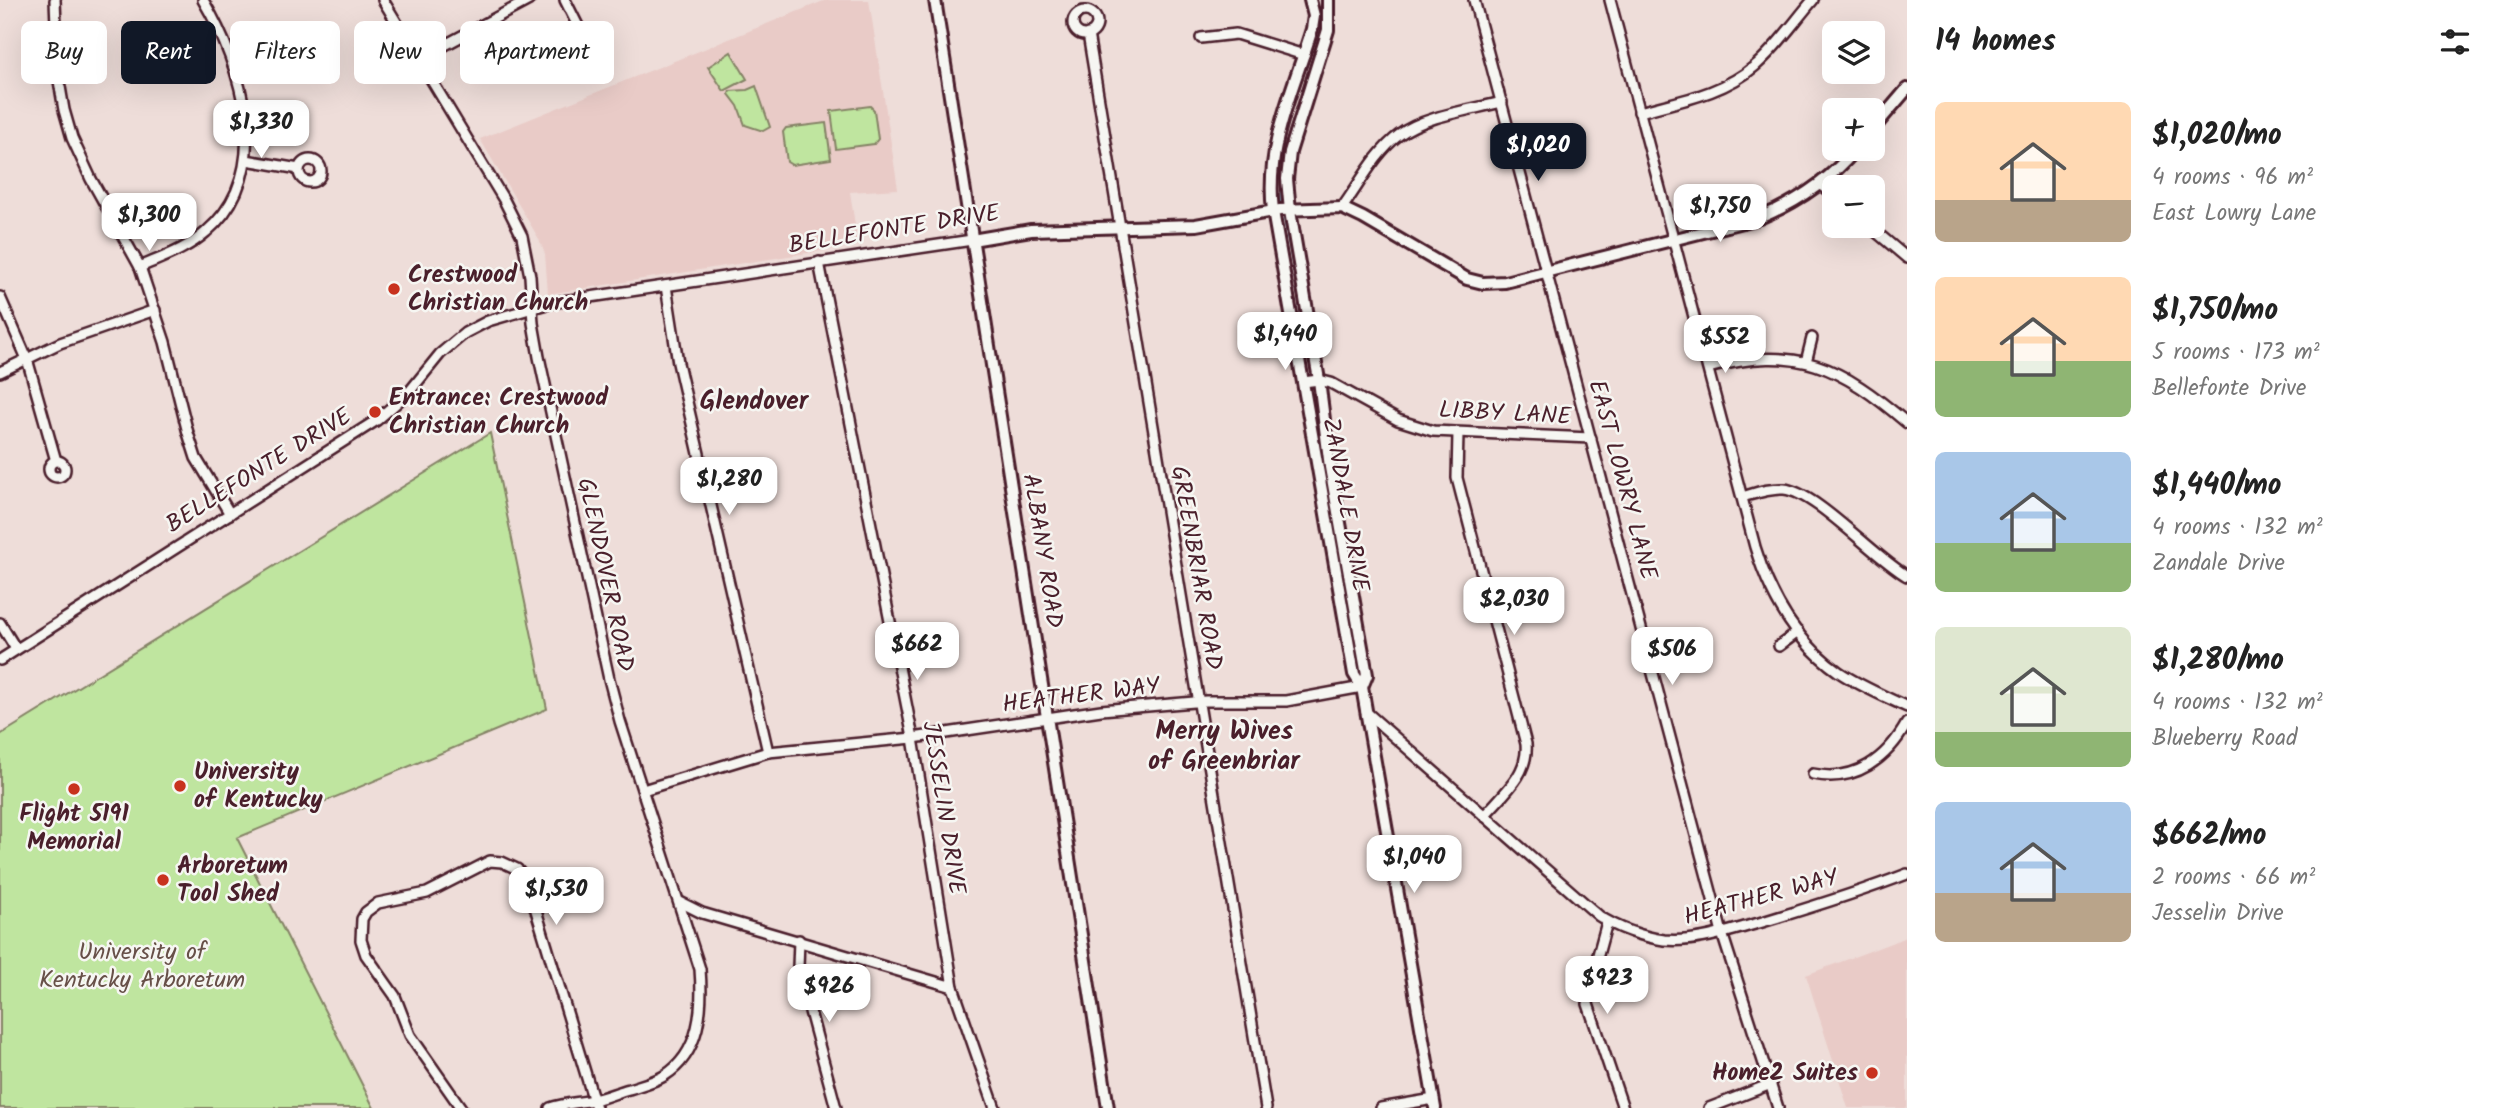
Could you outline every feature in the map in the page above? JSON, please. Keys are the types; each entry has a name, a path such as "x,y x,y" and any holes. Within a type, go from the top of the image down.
{"street":[{"path":"54,0 58,75 72,138 140,267 155,310 196,457 230,514"},
{"path":"140,267 187,246 214,225 239,187 246,160 246,126 234,67 223,38 203,0"},
{"name":"GLENDOVER ROAD","path":"383,0 396,21"},
{"path":"446,45 529,0"},
{"path":"565,0 576,21"},
{"name":"ALBANY ROAD","path":"934,0 1108,1108"},
{"name":"ZANDALE DRIVE","path":"1310,0 1314,16 1312,29 1273,153 1270,188 1354,674 1362,687 1434,1104"},
{"name":"ZANDALE DRIVE","path":"1328,0 1328,30 1323,54 1303,108 1288,163 1287,179 1330,467 1367,676 1362,687"},
{"name":"EAST LOWRY LANE","path":"1474,0 1722,933 1778,1108"},
{"path":"1610,0 1762,571 1774,598 1810,647 1838,671 1907,707"},
{"path":"1639,112 1715,90 1745,74 1765,56 1813,0"},
{"name":"GREENBRIAR ROAD","path":"1088,34 1266,1108"},
{"path":"1201,38 1236,34 1304,55"},
{"name":"GLENDOVER ROAD","path":"434,84 504,200 522,236 528,257 539,357 608,680 700,969 701,993 695,1037 683,1060 666,1075 594,1104 550,1108"},
{"path":"1885,115 1907,89"},
{"path":"1502,102 1428,121 1407,130 1391,142 1342,208 1475,282 1505,282 1759,218 1781,209 1821,185 1844,161"},
{"path":"246,160 299,169"},
{"name":"BELLEFONTE DRIVE","path":"0,660 377,421 410,391 440,354 465,332 488,321 532,307 1031,230 1205,224 1273,211 1342,208"},
{"path":"1883,238 1907,258"},
{"name":"JESSELIN DRIVE","path":"819,262 913,738 953,987 995,1108"},
{"path":"666,286 678,363 768,752"},
{"path":"0,297 27,359 56,461"},
{"path":"0,372 67,340 155,310"},
{"path":"1806,362 1812,338"},
{"path":"1708,368 1755,359 1806,362 1858,383 1907,423"},
{"path":"1303,382 1319,380"},
{"name":"LIBBY LANE","path":"1319,380 1331,383 1410,425 1433,431 1591,438"},
{"path":"1458,433 1457,478 1527,755 1523,770 1484,816"},
{"path":"1742,497 1777,489 1798,492 1907,576"},
{"path":"0,623 16,649"},
{"path":"1779,646 1798,632"},
{"name":"HEATHER WAY","path":"643,790 768,752 913,738 1101,710 1199,702 1286,701 1362,687"},
{"name":"HEATHER WAY","path":"1366,712 1607,922 1637,933 1664,940 1693,939 1722,933 1837,901 1907,874"},
{"path":"1813,774 1834,777 1871,764 1891,748 1907,723"},
{"path":"461,1108 411,1035 395,996 366,955 360,932 366,912 378,903 436,890 490,862 510,865 523,875 528,884 594,1104"},
{"path":"678,900 688,908 702,913 953,987"},
{"path":"1607,922 1590,984 1588,1004 1623,1108"},
{"path":"799,940 798,967 836,1108"},
{"path":"1709,1108 1771,1084"},
{"path":"1381,1108 1434,1104"}],"shaded area":[{"path":"826,0 869,0 898,189 850,192 858,245 548,294 545,254 539,239 480,139"},
{"path":"1907,937 1907,1108 1848,1108 1806,975"}],"green space":[{"path":"731,52 747,79 724,91 708,67"},
{"path":"756,86 770,127 763,131 745,125 738,106 729,94 730,91 747,90"},
{"path":"870,106 874,110 878,139 874,144 836,149 831,111"},
{"path":"826,123 831,159 792,165 787,162 783,132 786,128"},
{"name":"University of Kentucky Arboretum","path":"490,433 547,709 237,838 374,1108 0,1108 0,735"}],"waterway":[{"path":"1322,0 1323,10"},
{"path":"1320,37 1323,23"},
{"path":"1281,202 1282,158 1313,60"},
{"path":"1284,218 1312,374"},
{"path":"1314,387 1319,422"},
{"path":"1343,571 1361,674"}],"place":[{"name":"Crestwood Christian Church","path":"394,289"},
{"name":"Entrance: Crestwood Christian Church","path":"375,412"},
{"name":"University of Kentucky","path":"180,786"},
{"name":"Flight 5191 Memorial","path":"74,789"},
{"name":"Arboretum Tool Shed","path":"163,880"},
{"name":"Home2 Suites","path":"1872,1073"}],"district":[{"name":"Glendover","path":"754,402"},
{"name":"Merry Wives of Greenbriar","path":"1224,747"}]}
